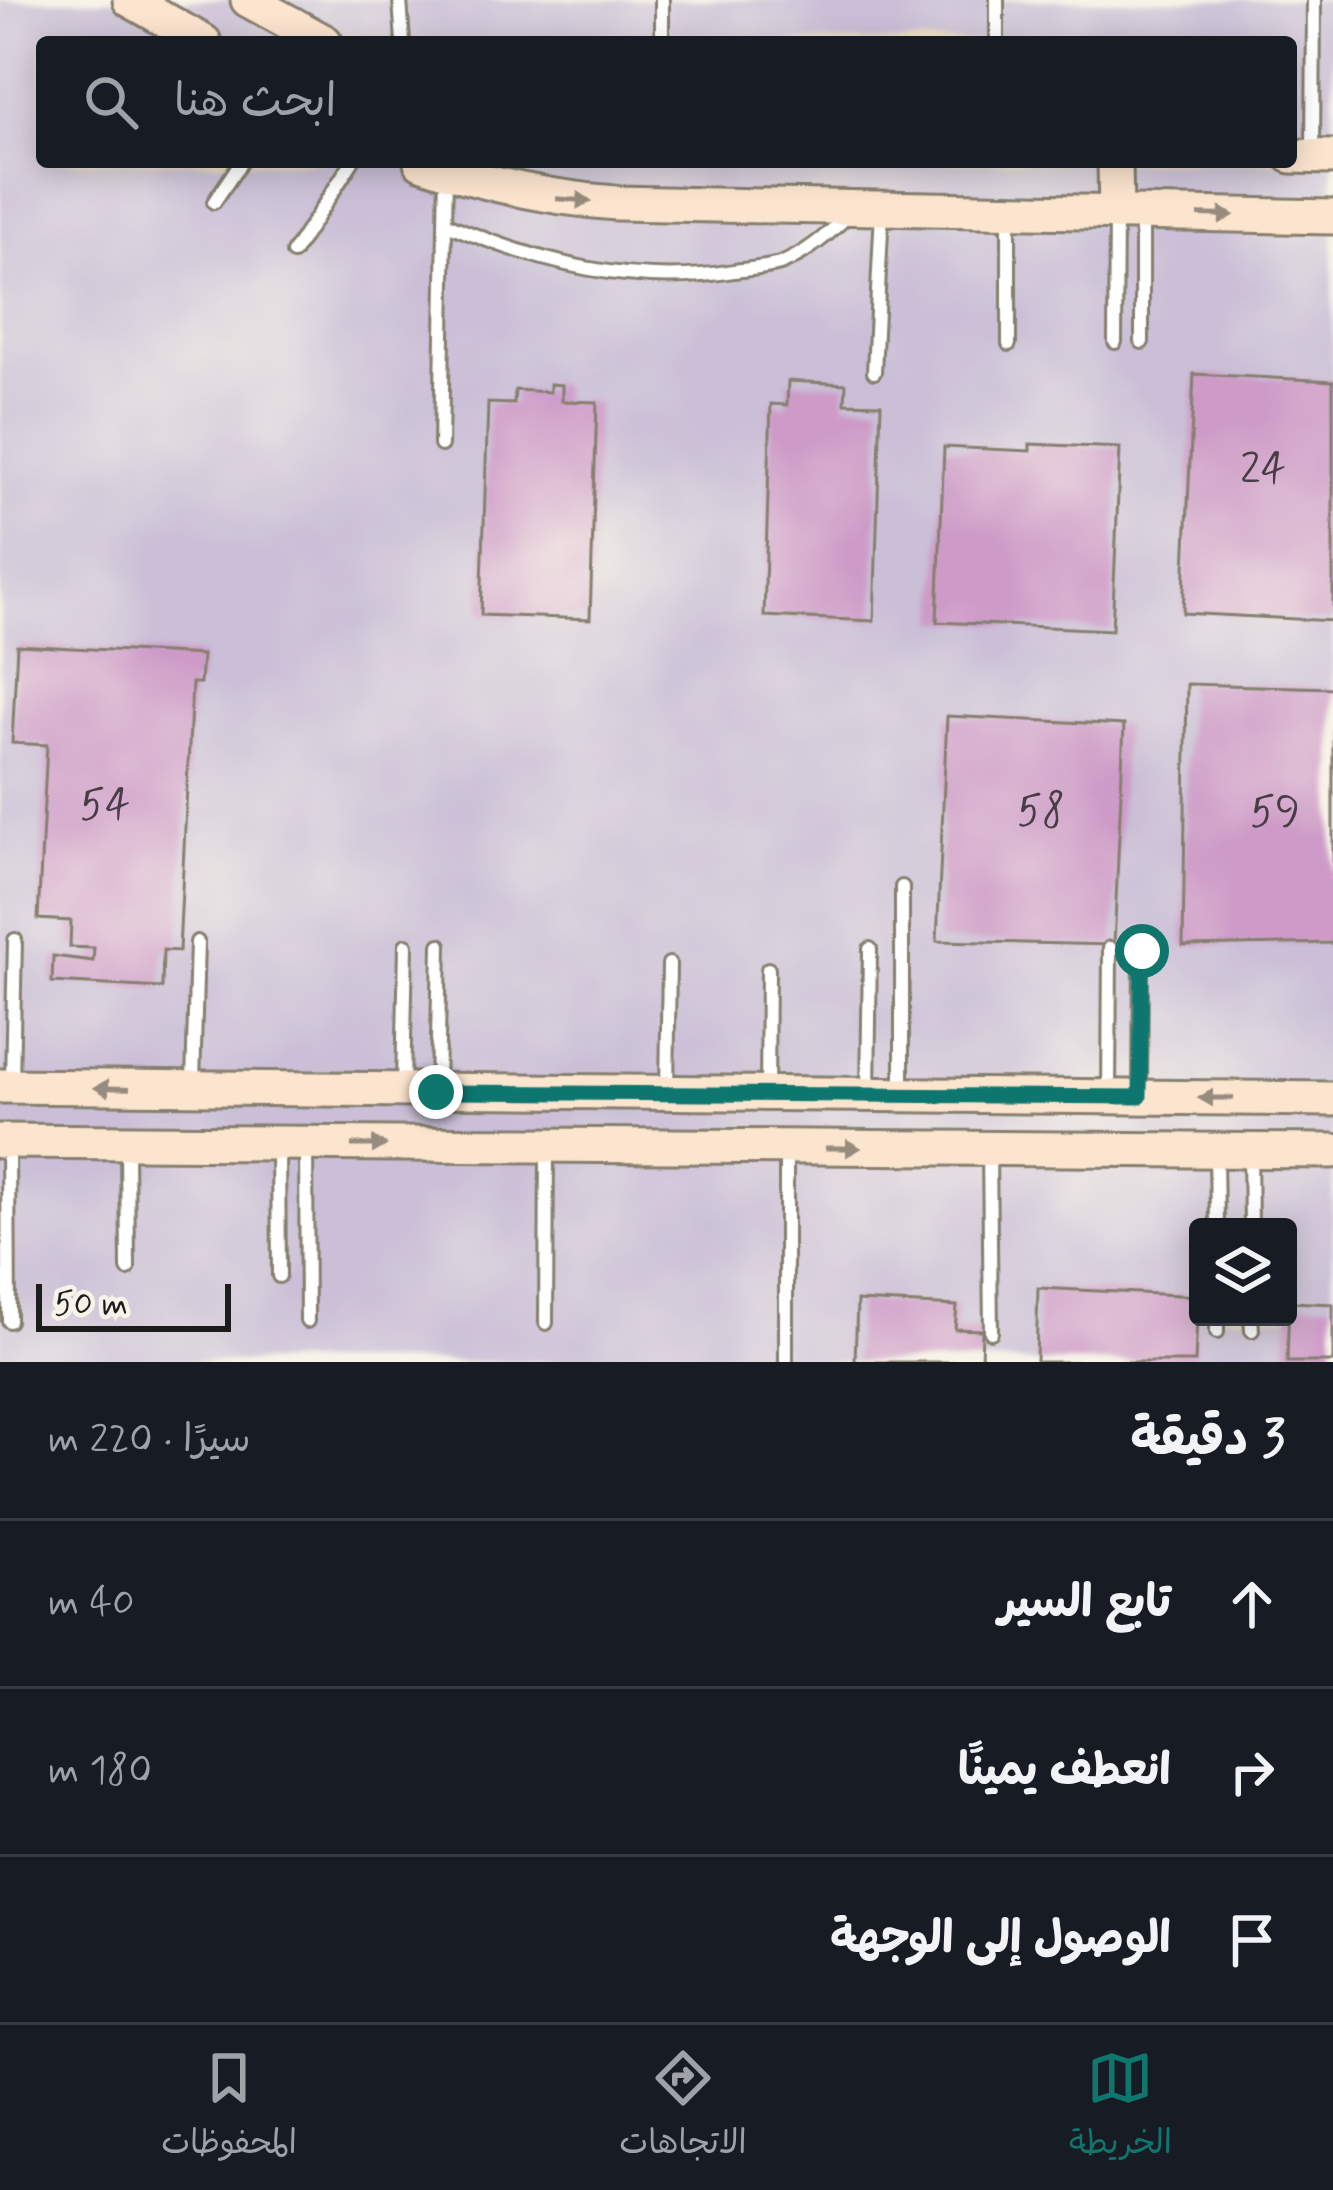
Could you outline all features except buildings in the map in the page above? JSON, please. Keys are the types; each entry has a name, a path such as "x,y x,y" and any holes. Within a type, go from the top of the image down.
{"street":[{"path":"130,0 193,36"},
{"path":"266,4 316,36"},
{"path":"439,168 483,184 549,198 1333,217"},
{"path":"1117,168 1129,214"},
{"path":"6,1086 1333,1099"},
{"path":"301,1144 318,1090"},
{"path":"518,1093 532,1146"},
{"path":"902,1095 902,1149"},
{"path":"4,1142 1333,1151"}],"lane":[{"path":"400,0 403,36"},
{"path":"662,0 662,36"},
{"path":"997,0 997,36"},
{"path":"1312,156 1314,0"},
{"path":"214,202 237,168"},
{"path":"293,253 348,168"},
{"path":"434,168 447,224 441,446"},
{"path":"447,224 510,251 576,268 644,276 712,275 779,264 868,208"},
{"path":"868,208 874,372"},
{"path":"1009,212 1009,344"},
{"path":"1115,342 1129,214"},
{"path":"1129,214 1142,342"},
{"path":"902,887 902,1095"},
{"path":"6,1086 15,940"},
{"path":"193,1089 197,941"},
{"path":"406,945 420,1092"},
{"path":"420,1092 440,945"},
{"path":"1111,948 1124,1097"},
{"path":"868,1095 870,949"},
{"path":"1124,1097 1142,951"},
{"path":"668,1093 669,964"},
{"path":"767,1094 768,969"},
{"path":"4,1142 10,1321"},
{"path":"127,1142 128,1269"},
{"path":"279,1276 301,1144"},
{"path":"301,1144 307,1321"},
{"path":"532,1146 546,1323"},
{"path":"785,1362 787,1148"},
{"path":"989,1149 991,1332"},
{"path":"1216,1150 1216,1218"},
{"path":"1250,1150 1251,1218"},
{"path":"1217,1326 1217,1332"}],"shaded area":[{"path":"0,0 1333,0 1333,1362 0,1362"}],"route":[{"path":"436,1092 1140,1097 1142,951"}]}
